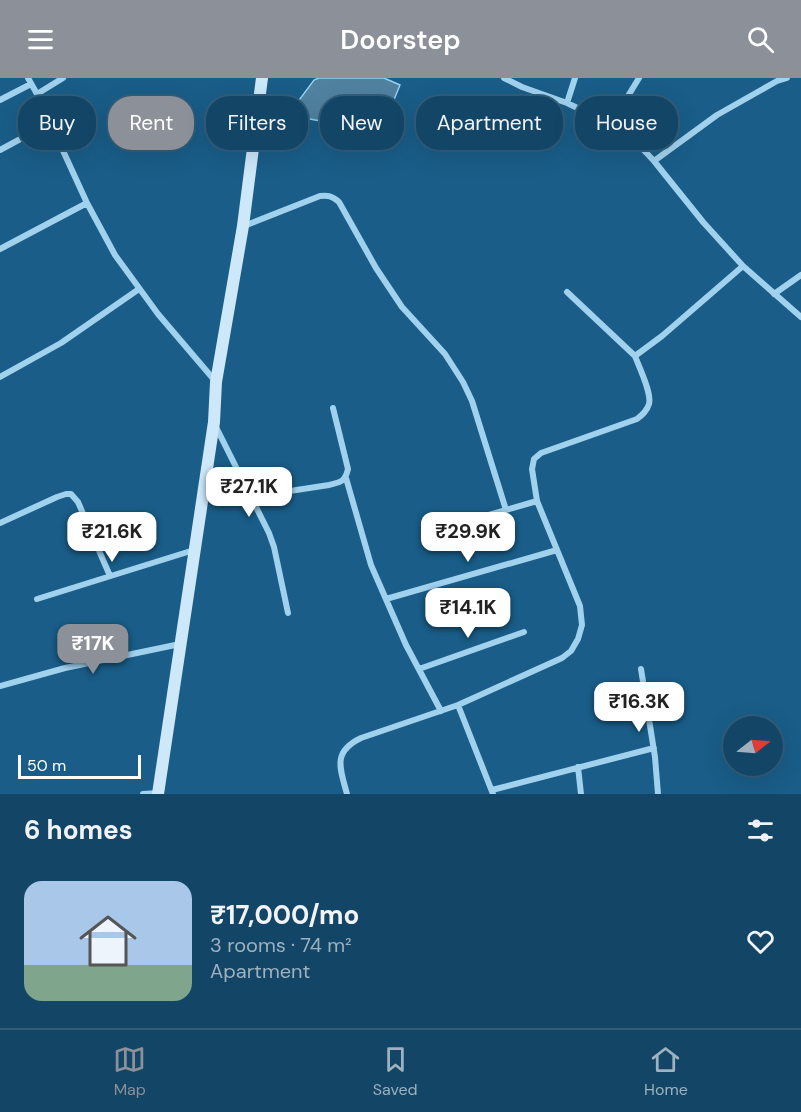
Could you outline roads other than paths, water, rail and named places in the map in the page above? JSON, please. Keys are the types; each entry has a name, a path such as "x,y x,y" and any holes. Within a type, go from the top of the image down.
{"main road":[{"path":"158,793 214,422 216,382 243,226 262,78"}],"street":[{"path":"0,100 30,81 37,94 63,78"},
{"path":"504,78 575,107"},
{"path":"567,103 575,78"},
{"path":"628,96 639,78"},
{"path":"654,161 717,115 777,81 787,78"},
{"path":"0,150 18,140"},
{"path":"62,150 115,255 158,314 216,382"},
{"path":"644,150 743,266 801,317"},
{"path":"243,226 320,196 328,195 339,202 376,268 402,307 445,354 463,382 472,401 506,510"},
{"path":"0,249 87,203"},
{"path":"635,356 662,336 743,266"},
{"path":"774,294 801,275"},
{"path":"0,377 61,343 139,289"},
{"path":"347,794 340,759 349,743 458,705 562,658 571,651 578,639 582,625 580,606 537,501 532,468 534,459 541,453 637,419 649,406 650,398 635,356 567,292"},
{"path":"333,408 348,469 346,478 371,565 406,645 441,711"},
{"path":"214,422 269,533 288,613"},
{"path":"251,497 329,485 346,478"},
{"path":"0,523 57,497 71,494 78,502 110,576"},
{"path":"461,523 537,501"},
{"path":"37,599 195,549"},
{"path":"386,599 557,550"},
{"path":"419,669 524,632"},
{"path":"0,686 65,668 180,644"},
{"path":"641,669 654,748 658,794"},
{"path":"458,705 492,792 654,748"},
{"path":"578,767 581,794"},
{"path":"143,794 158,793"}],"water":[{"path":"319,78 384,78 400,85 396,96 320,96 320,121 308,119 308,96 302,96 314,80"}]}
